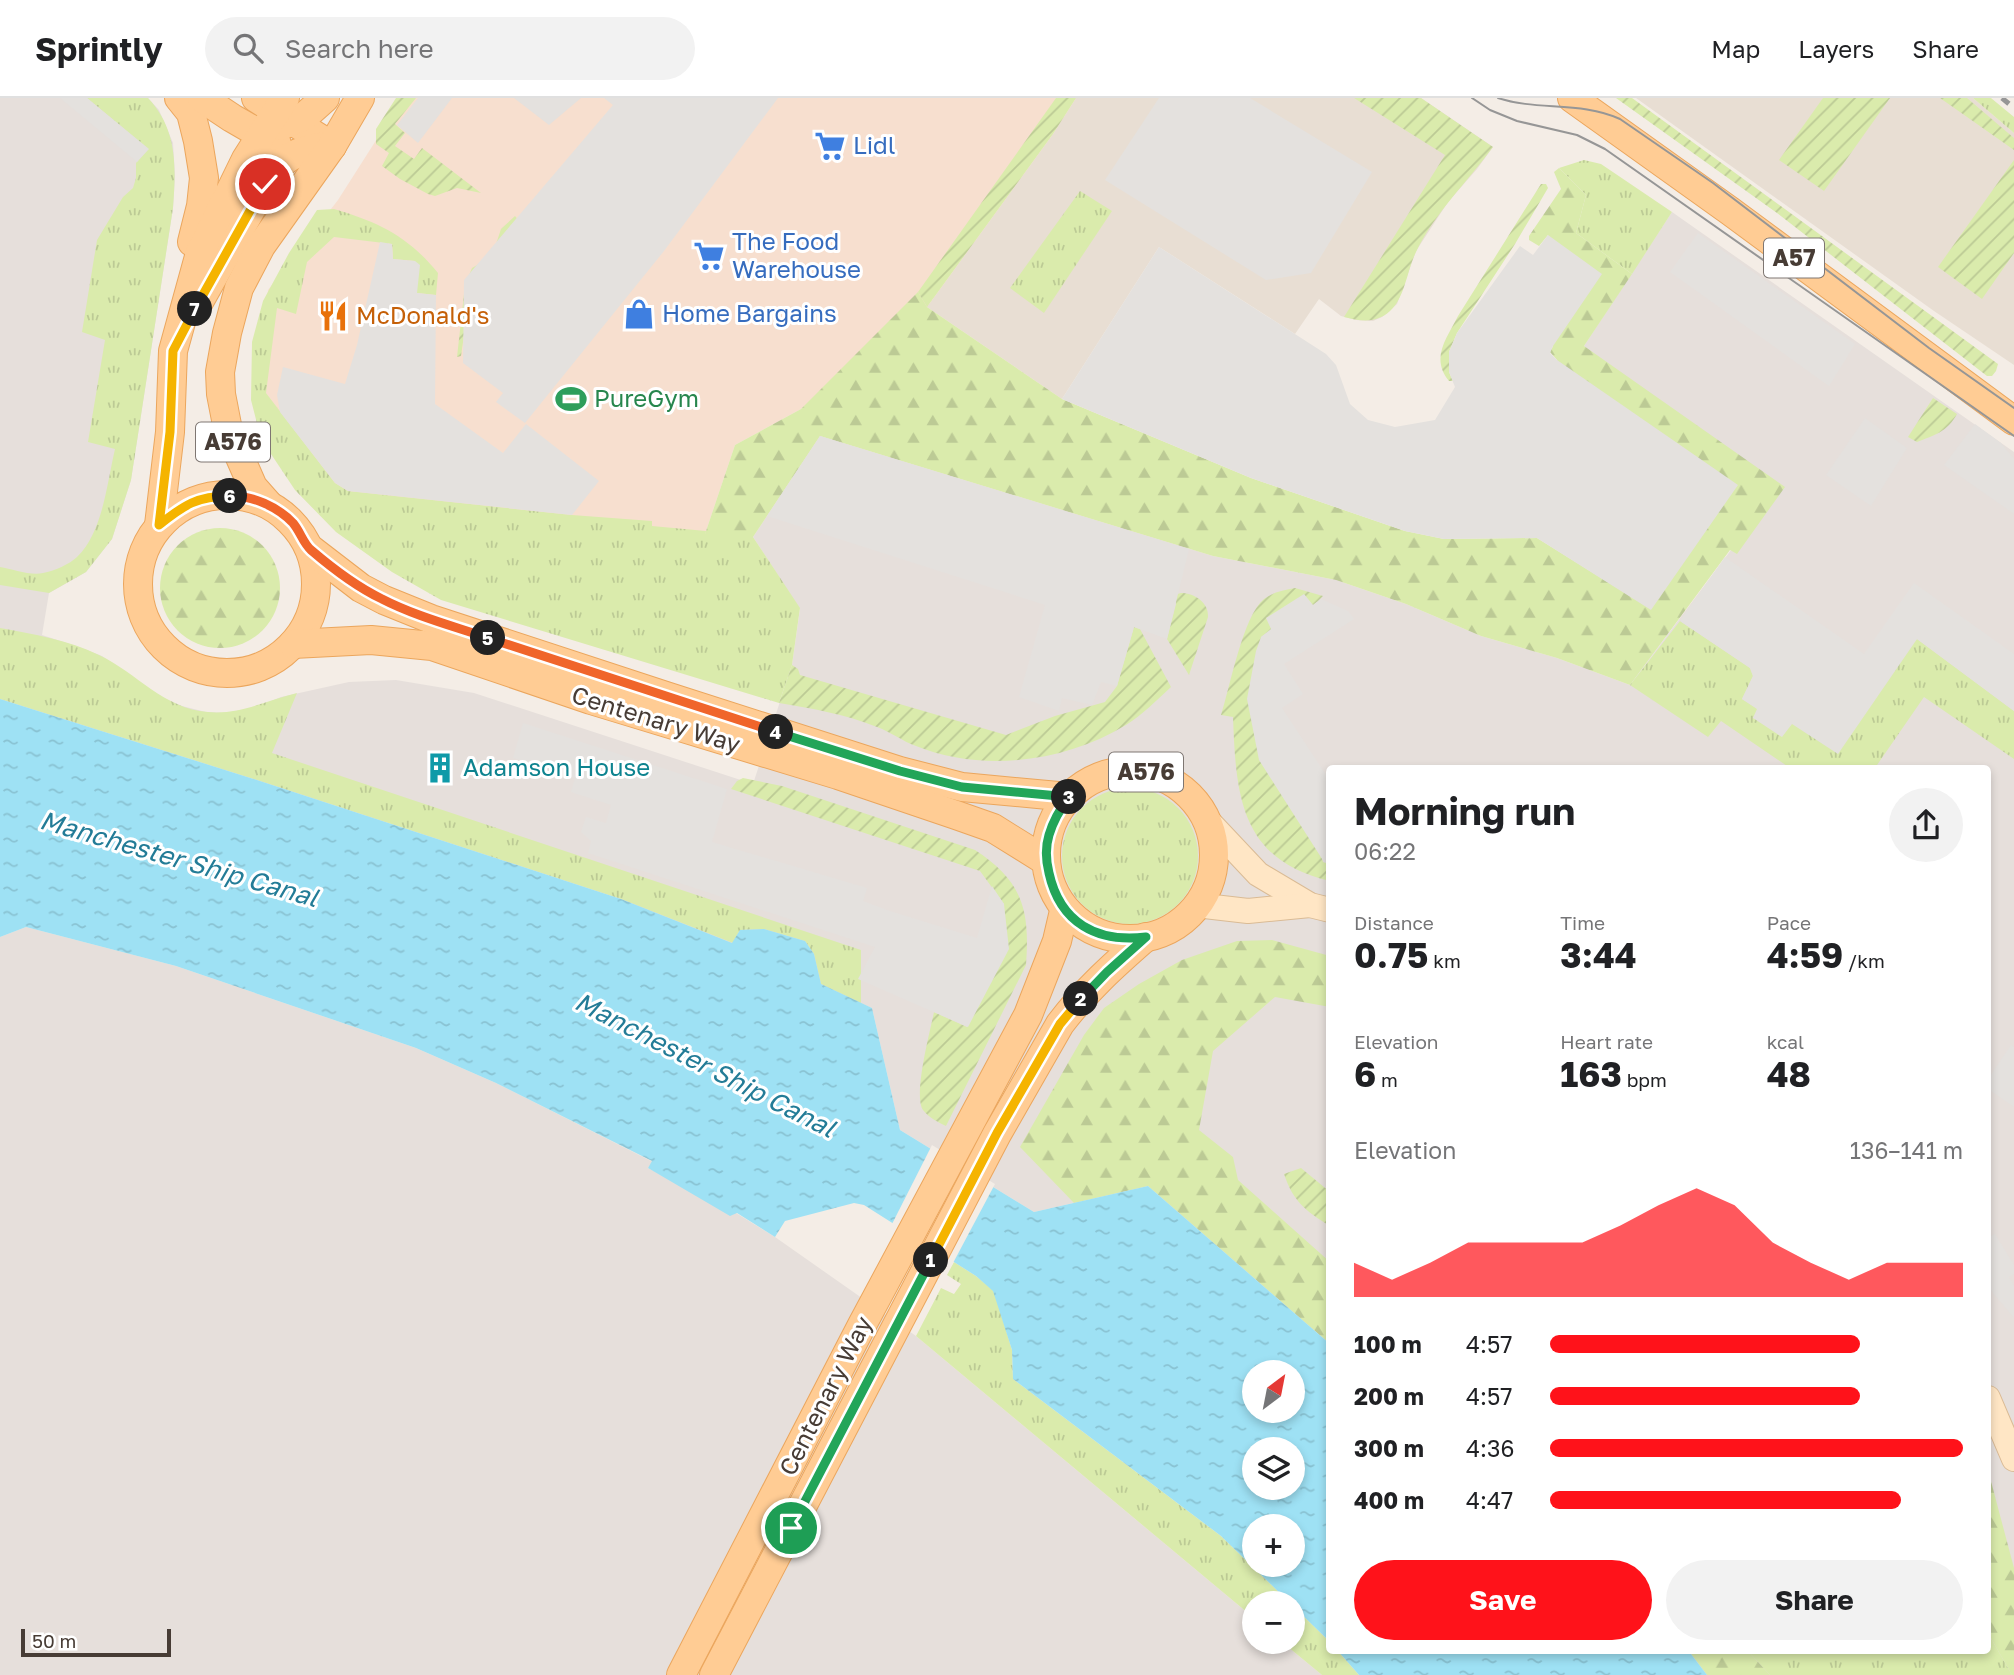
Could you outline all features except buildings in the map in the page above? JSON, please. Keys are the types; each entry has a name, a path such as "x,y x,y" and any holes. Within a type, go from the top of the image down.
{"main road":[{"path":"173,351 183,272 199,216 204,178 191,113 179,98"},
{"path":"202,98 270,117 314,156"},
{"path":"270,117 316,107 325,98"},
{"name":"A576","path":"268,504 239,495 210,496 182,507 159,525 144,551 137,581 140,606 150,629 165,648 184,662 206,671 230,673 253,669 275,660 293,644 307,623 315,598 316,573 309,548 292,523 268,504 253,487 228,430 220,372 239,288 314,156 360,98"},
{"name":"A57","path":"1572,98 2014,421"},
{"path":"270,117 314,156"},
{"name":"A576","path":"159,525 170,432 173,351 200,253 246,159 270,117"},
{"path":"173,351 271,174 285,159 314,156"},
{"name":"Centenary Way","path":"309,548 361,588 384,600 431,619 666,696 900,771 962,787 1069,797"},
{"name":"Centenary Way","path":"293,644 371,640 432,646 591,700 838,775 956,815 993,828 1046,861"},
{"name":"A576","path":"1131,769 1155,774 1179,785 1199,804 1210,823 1216,856 1212,883 1178,923 1155,935 1127,939 1105,936 1083,926 1064,911 1052,886 1046,861 1048,838 1056,816 1069,797 1086,783 1109,772 1131,769"},
{"name":"Centenary Way","path":"681,1675 893,1266 1028,1014 1057,941 1064,911"},
{"name":"Centenary Way","path":"714,1675 997,1133 1066,1016 1107,972 1146,937"}],"street":[{"path":"1210,823 1258,874 1320,907"},
{"path":"1196,905 1248,911 1320,907"},
{"path":"1991,1405 2014,1459"}],"shaded area":[{"path":"0,98 148,98 159,110 173,143 173,208 131,480 112,539 86,572 49,593 42,635 102,656 158,696 206,712 226,713 246,709 281,697 349,682 396,680 474,693 753,784 792,665 800,609 753,537 820,436 1213,556 1336,580 1406,604 1481,636 1557,658 1630,685 1731,550 1737,553 1584,346 1672,212 2014,452 2014,1675 1707,1675 1691,1654 1991,1654 1991,765 1326,765 1326,1341 1148,1186 1034,1212 900,1130 872,1008 621,899 0,699"},
{"path":"60,98 87,98 149,149 137,162"},
{"path":"403,98 1076,98 1053,134 927,307 801,409 735,445 704,537 339,499 260,396 268,290 338,200"},
{"path":"418,98 452,98 418,143 397,125"},
{"path":"514,98 581,98 549,125"},
{"path":"604,98 778,98 664,251 525,423 496,402 503,393 463,363 464,280 613,105"},
{"path":"1076,98 1421,98 1493,147 1448,202 1416,251 1397,304 1382,317 1373,321 1341,316 1319,299 1295,334 1159,247 1062,399 927,307 1053,134"},
{"path":"1159,98 1250,98 1372,172 1311,273 1266,280 1105,180"},
{"path":"1636,98 1973,98 2014,133 2014,365 1934,311"},
{"path":"1698,233 1855,344 1829,386 1670,272"},
{"path":"1548,235 1602,274 1550,353 1738,485 1651,610 1537,538 1444,539 1405,531 1251,478 1062,399 1159,247 1326,354 1336,365 1350,404 1368,420 1395,427 1435,420 1455,387 1449,372 1449,352 1457,333 1520,246 1533,255"},
{"path":"380,242 392,244 393,259 415,261 420,265 417,293 436,295 435,404 503,453 526,424 599,481 572,515 348,491 335,483 280,412 277,395 283,367 345,384 357,345"},
{"path":"1865,418 1907,448 1871,506 1826,475"},
{"path":"1975,424 2001,443 2014,459 2014,514 1944,465"},
{"path":"820,436 1189,549 1167,639 1134,627 1117,686 1101,682 1092,705 1062,698 1059,711 1019,697 1045,605 767,516"},
{"path":"1725,557 1864,654 1914,583 2014,654 2014,711 1917,639 1838,754 1792,724 1782,737 1753,718 1757,709 1742,699 1753,676 1750,668 1680,621"},
{"path":"1304,594 1313,605 1321,599 1348,611 1354,619 1284,664 1303,694 1282,708 1326,775 1326,863 1259,760 1247,699 1256,651 1261,637 1271,629 1266,618"},
{"path":"523,723 727,789 712,842 867,888 863,901 890,911 977,938 992,886 1004,904 1009,949 968,1027 858,979 875,947 588,853 591,841 581,832 586,817 606,823 611,805 571,792 575,778 513,758"},
{"path":"26,927 176,966 416,1048 496,1083 653,1162 648,1168 736,1213 775,1237 916,1336 1242,1608 1242,1654 1297,1654 1322,1675 0,1675 0,937"},
{"path":"2011,1045 2014,1047 2014,1107 1991,1091 1991,1075"},
{"path":"1995,1234 2014,1265 2014,1274 2009,1277 2014,1286 2014,1318 1991,1291 1991,1236"}],"green space":[{"path":"87,98 148,98 158,110 170,136 173,150 173,208 131,480 112,539 86,572 49,593 0,585 0,567 38,574 61,567 74,560 86,547 98,521 115,449 88,442 105,340 82,332 97,240 123,197 133,188 136,163 148,149"},
{"path":"396,98 416,98 395,124 405,133 395,146 414,159 422,148 481,193 457,188 435,196 400,179 382,166 389,153 376,144 376,129"},
{"path":"1056,98 1076,98 1053,134 927,307 918,292"},
{"path":"1354,98 1421,98 1493,147 1423,238 1395,305 1385,315 1368,320 1344,317 1445,155"},
{"path":"1616,98 1632,98 1998,364 1996,371 1992,376 1987,376 1777,213"},
{"path":"1823,98 1890,98 1824,191 1779,160"},
{"path":"1940,98 1967,98 2014,138 2014,150"},
{"path":"1973,98 1991,98 2014,117 2014,133"},
{"path":"1584,160 1601,164 1672,212 1632,274 1576,233 1586,195 1559,168"},
{"path":"2014,160 2014,253 1982,299 1938,267"},
{"path":"1559,168 1586,195 1576,233 1632,274 1584,346 1785,487 1737,554 1730,550 1630,685 1557,658 1481,636 1406,604 1336,580 1213,556 820,436 753,537 704,537 735,445 801,409 918,292 927,307 1062,399 1251,478 1405,531 1444,539 1537,538 1651,609 1557,360 1550,352 1553,346 1548,235 1539,246 1529,240 1529,236 1561,189 1554,172"},
{"path":"1541,184 1546,184 1548,188 1457,333 1449,352 1449,372 1453,381 1449,381 1441,364 1445,340"},
{"path":"1080,191 1112,211 1044,313 1010,288"},
{"path":"334,209 365,219 404,240 438,273 436,295 417,293 415,261 393,259 392,244 334,237 307,262 296,314 277,308 266,393 335,483 348,491 652,521 652,526 706,531 705,537 753,537 800,608 792,665 779,703 441,600 392,572 336,532 295,490 261,439 251,400 252,342 263,301 289,253 317,210"},
{"path":"515,216 522,224 470,293 461,356 457,357 465,285 472,268 482,262 496,244 501,229"},
{"path":"1933,398 1957,414 1945,429 1917,442 1908,437"},
{"path":"220,528 243,532 263,545 276,565 280,588 276,611 263,631 243,644 220,648 197,644 177,631 164,611 160,588 164,565 177,545 197,532"},
{"path":"1295,588 1323,596 1309,608 1261,637 1323,862 1326,863 1326,880 1300,871 1277,858 1261,841 1249,821 1241,798 1233,717 1221,715 1238,653 1256,608 1264,599"},
{"path":"1181,593 1200,600 1208,612 1189,675 1167,639 1176,604 1174,595"},
{"path":"1680,621 1750,668 1753,676 1742,699 1758,709 1753,718 1792,724 1917,639 2014,711 2014,759 1924,697 1877,765 1786,765 1721,721 1708,737 1630,685"},
{"path":"1134,627 1140,629 1171,687 1126,725 1077,748 1050,755 996,761 968,759 911,744 882,729 853,719 779,703 792,665 798,669 800,675 1006,735 1055,716 1105,702 1117,686"},
{"path":"0,628 51,638 99,655 164,697 192,709 208,712 231,711 297,693 272,753 861,950 861,1003 821,984 814,954 805,941 764,929 740,930 733,943 621,899 0,699"},
{"path":"743,778 782,786 975,850 1004,873 1013,886 1024,913 1026,965 946,1126 928,1115 920,1102 923,1063 934,1012 967,1027 1004,904 980,871 731,789"},
{"path":"1130,788 1156,793 1178,808 1193,830 1198,856 1193,882 1178,904 1156,919 1130,924 1104,919 1082,904 1067,882 1062,856 1067,830 1082,808 1104,793"},
{"path":"1272,940 1326,955 1326,1006 1275,997 1213,1051 1199,1130 1233,1157 1238,1180 1326,1258 1326,1341 1148,1186 1074,1203 1020,1147 1084,1035 1104,1008 1182,960 1237,941"},
{"path":"1301,1168 1326,1189 1326,1223 1296,1198 1284,1174"},
{"path":"954,1262 994,1291 1012,1350 1013,1379 1221,1536 1242,1556 1242,1577 1263,1577 1278,1591 1242,1591 1242,1608 916,1336 941,1288 954,1294 961,1284 947,1275"},
{"path":"1991,1481 2014,1568 2012,1675 1991,1638"},
{"path":"1305,1618 1326,1638 1326,1654 1341,1654 1359,1675 1322,1675 1297,1654 1305,1654"},
{"path":"1991,1638 2012,1675 1770,1675 1751,1654 1991,1654"},
{"path":"1691,1654 1751,1654 1770,1675 1707,1675"}],"water":[{"name":"Manchester Ship Canal","path":"0,699 621,899 732,943 740,930 764,929 805,941 814,954 821,984 872,1008 900,1130 1034,1212 1148,1186 1326,1341 1326,1638 1305,1618 1305,1591 1278,1591 1263,1577 1305,1577 1305,1514 1242,1514 1242,1556 1221,1536 1013,1379 1012,1350 993,1291 976,1276 864,1205 854,1203 785,1221 775,1237 737,1213 730,1216 648,1168 652,1161 496,1083 416,1048 176,966 26,927 0,937"},
{"path":"1341,1654 1691,1654 1707,1675 1359,1675"}],"pier":[{"path":"932,1145 995,1184 952,1265 891,1226"}],"tram line":[{"path":"1472,98 1490,110 1517,121 1577,135 1605,149 2014,436"},
{"path":"1498,98 1590,110 1620,119 1713,183 1929,348 2014,408"}],"railway":[{"path":"2002,98 2014,108"}],"place":[{"name":"Lidl","path":"830,146"},
{"name":"The Food Warehouse","path":"709,256"},
{"name":"Home Bargains","path":"639,314"},
{"name":"McDonald's","path":"333,316"},
{"name":"PureGym","path":"571,399"},
{"name":"Adamson House","path":"440,768"}],"route":[{"path":"265,184 173,351 170,432 159,525 182,507 210,496 239,495 268,504 292,523 309,548 361,588 431,619 900,771 962,787 1069,797 1056,816 1048,838 1046,861 1052,886 1064,911 1083,926 1105,936 1127,939 1146,937 1072,1008 1049,1042 997,1133 791,1528"}]}
